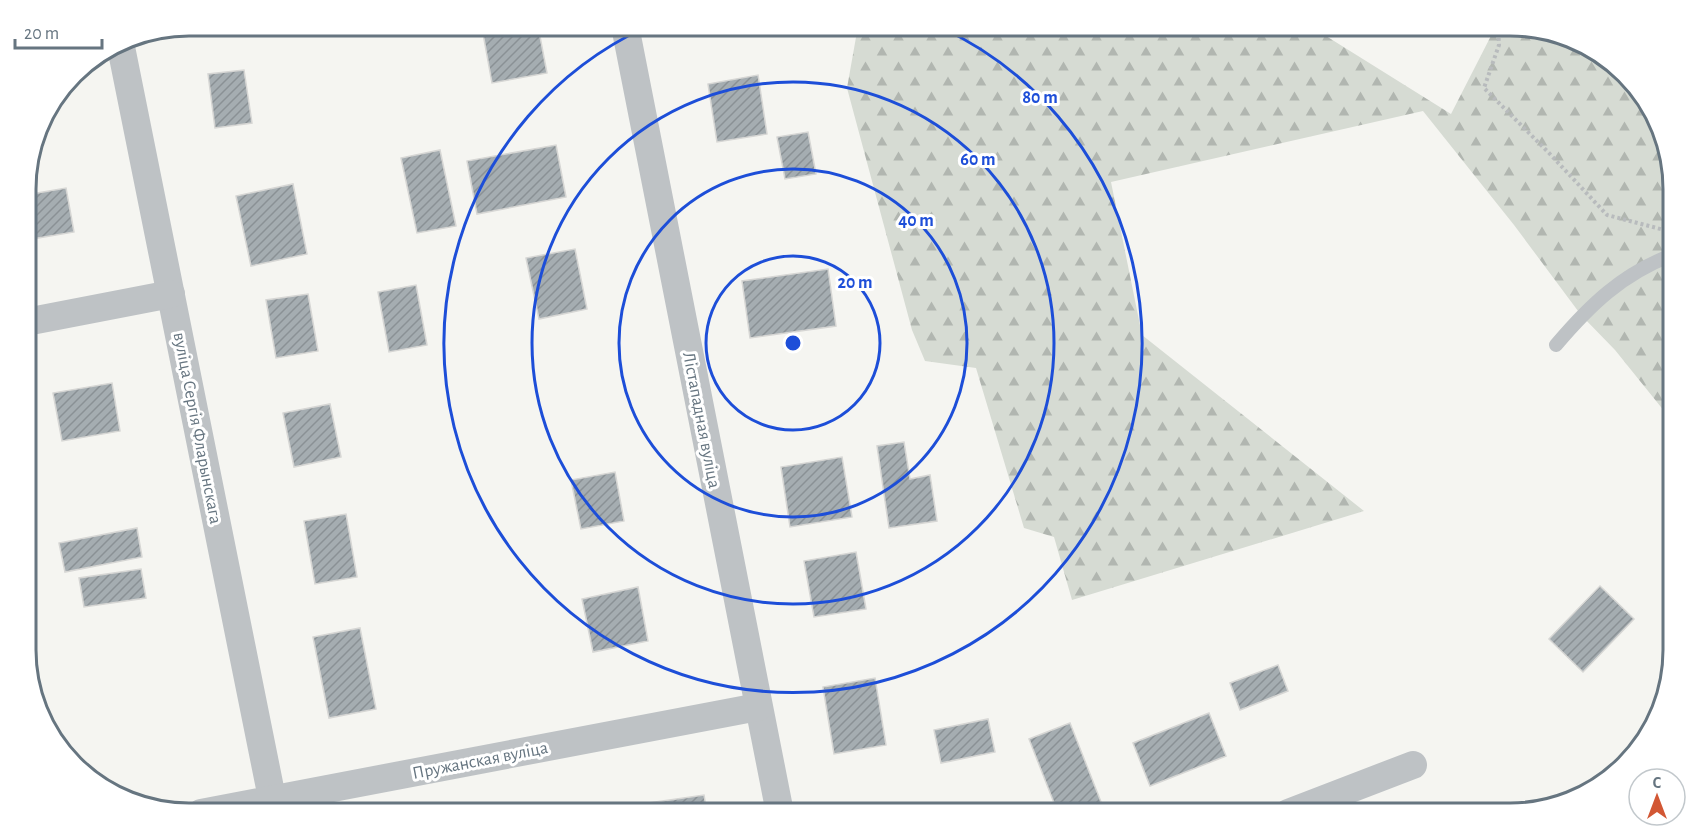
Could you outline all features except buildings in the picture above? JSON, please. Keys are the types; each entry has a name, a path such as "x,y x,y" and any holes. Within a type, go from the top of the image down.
{"street":[{"name":"Лістападная вуліца","path":"627,36 778,803"},
{"name":"вуліца Сергія Фларынскага","path":"122,52 273,803"},
{"path":"36,320 171,294"},
{"name":"Пружанская вуліца","path":"293,803 758,707"},
{"path":"1314,803 1413,765"}],"lane":[{"path":"1556,345 1581,315 1612,287 1652,262 1663,258"}],"path":[{"path":"1499,36 1499,45 1484,88 1550,153 1607,214 1663,230"}],"green space":[{"path":"856,36 1326,36 1451,114 1491,36 1530,37 1559,44 1595,62 1625,88 1647,122 1658,150 1663,189 1663,410 1615,350 1581,315 1514,225 1423,111 1111,182 1142,335 1364,511 1072,600 1054,537 1024,528 976,368 925,361 912,330 847,88"}]}
